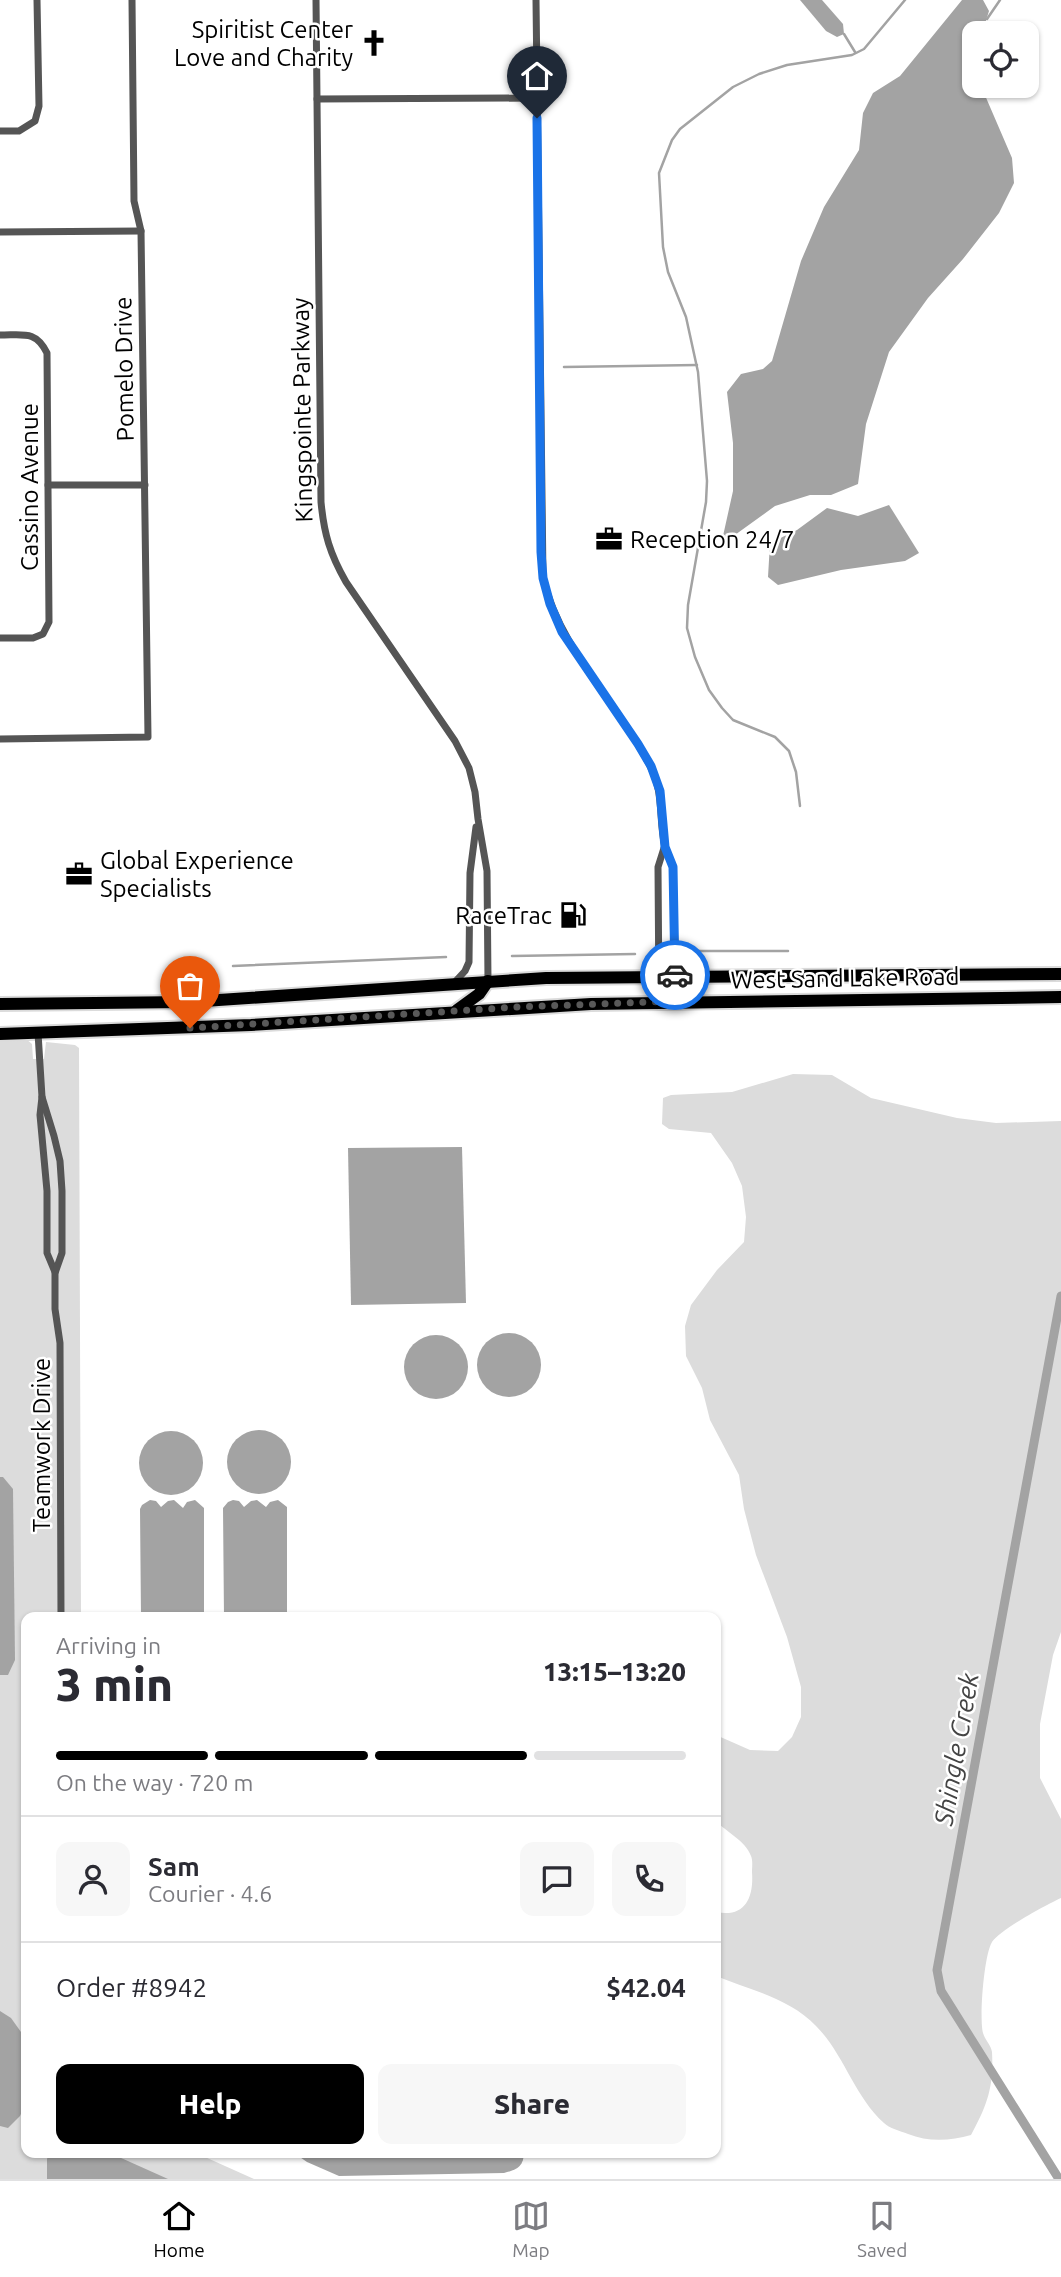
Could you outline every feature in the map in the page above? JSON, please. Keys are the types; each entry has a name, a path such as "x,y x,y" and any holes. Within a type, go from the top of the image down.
{"main road":[{"name":"West Sand Lake Road","path":"0,1004 189,1002 488,981 675,976 1061,974"},
{"path":"457,1011 480,994 488,981"},
{"name":"West Sand Lake Road","path":"0,1034 266,1025 457,1011 676,1001 1061,997"}],"street":[{"path":"0,131 19,131 35,121 39,106 37,0"},
{"name":"Pomelo Drive","path":"0,739 148,737 141,231 134,201 132,0"},
{"name":"Kingspointe Parkway","path":"316,0 321,502 324,531 331,556 346,582 454,741 469,768 487,871 488,981"},
{"path":"536,0 543,578 562,632 651,766 660,791 665,847 673,867 676,1001"},
{"path":"317,99 537,98"},
{"path":"0,232 141,231"},
{"name":"Cassino Avenue","path":"0,335 30,334 41,341 47,353 49,622 43,634 33,638 0,638"},
{"path":"48,485 145,485"},
{"name":"Kingspointe Parkway","path":"454,983 465,971 468,962 470,873 478,819"},
{"path":"659,1002 658,867 665,847"},
{"path":"658,902 675,902"},
{"name":"Teamwork Drive","path":"38,1033 42,1097 40,1115 47,1191 47,1253 55,1273"},
{"name":"Teamwork Drive","path":"42,1097 60,1161 62,1253 55,1273 55,1309 60,1343 61,1612"}],"shaded area":[{"path":"800,0 822,0 843,24 844,34 837,37 826,31"},
{"path":"962,0 983,0 989,11 986,21 962,21 962,98 986,98 1012,158 1014,183 999,213 928,298 889,352 866,424 858,484 831,495 810,495 775,506 721,545 733,491 733,443 727,392 741,374 763,369 772,361 801,261 824,207 859,150 863,113 873,93 900,76"},
{"path":"889,505 919,553 905,561 841,570 778,585 768,577 770,543 797,530 827,508 858,516"},
{"path":"0,1039 26,1039 32,1044 33,1059 44,1059 46,1042 75,1045 79,1048 81,1612 21,1612 21,2158 207,2158 254,2179 0,2179"},
{"path":"793,1074 832,1075 871,1098 957,1118 996,1123 1061,1121 1061,1632 1053,1655 1040,1724 1040,1778 1061,1819 1061,1898 1014,1924 992,1942 989,1949 982,2014 983,2033 992,2052 990,2086 985,2105 971,2135 939,2140 916,2137 886,2125 865,2100 826,2037 805,2016 769,1996 721,1978 721,1912 740,1909 749,1898 752,1864 748,1850 721,1825 721,1737 750,1750 778,1751 792,1737 801,1717 801,1687 787,1637 756,1555 744,1509 739,1475 710,1420 702,1388 686,1356 685,1326 691,1305 717,1270 744,1242 746,1217 742,1186 732,1163 711,1133 669,1129 662,1124 663,1098 671,1095 732,1092"},
{"path":"462,1147 466,1303 351,1305 348,1148"},
{"path":"509,1333 527,1339 535,1347 541,1365 535,1383 527,1391 509,1397 491,1391 483,1383 477,1365 483,1347 491,1339"},
{"path":"436,1335 454,1341 462,1349 468,1367 462,1385 454,1393 436,1399 418,1393 410,1385 404,1367 410,1349 418,1341"},
{"path":"259,1430 277,1436 285,1444 291,1462 285,1480 277,1488 259,1494 241,1488 233,1480 227,1462 233,1444 241,1436"},
{"path":"171,1431 189,1437 197,1445 203,1463 197,1481 189,1489 171,1495 153,1489 145,1481 139,1463 145,1445 153,1437"},
{"path":"0,1477 13,1489 15,1660 8,1675 0,1675"},
{"path":"150,1500 156,1501 161,1507 174,1500 183,1508 187,1502 195,1500 204,1508 204,1612 141,1612 142,1505"},
{"path":"257,1500 266,1507 270,1502 278,1500 287,1507 287,1612 224,1612 223,1508 228,1502 239,1501 244,1507"},
{"path":"0,2011 11,2018 21,2032 21,2114 8,2128 0,2126"},
{"path":"121,2158 168,2179 47,2179 47,2159"},
{"path":"301,2158 523,2158 518,2167 504,2173 339,2176"}],"waterway":[{"path":"800,806 796,772 789,751 775,737 733,720 722,708 709,690 695,657 687,628 688,605 706,502 707,481 698,372 686,317 668,272 663,247 659,173 672,140 680,129 733,87 759,74 787,65 852,55 864,49 905,0"},
{"path":"987,19 1000,0"},
{"path":"844,34 855,52"},
{"path":"564,367 697,365"},
{"path":"691,951 788,951"},
{"path":"512,956 635,954"},
{"path":"233,966 446,957"},
{"name":"Shingle Creek","path":"1059,2179 941,1991 937,1970 1061,1296"}],"way so far":[{"path":"190,1028 518,1007 676,1001 675,975"}],"place":[{"name":"Spiritist Center Love and Charity","path":"374,43"},
{"name":"Reception 24/7","path":"609,539"},
{"name":"Global Experience Specialists","path":"79,874"},
{"name":"RaceTrac","path":"573,915"}],"route":[{"path":"537,118 543,578 562,632 638,744 651,766 660,791 665,847 673,867 675,975"}]}
